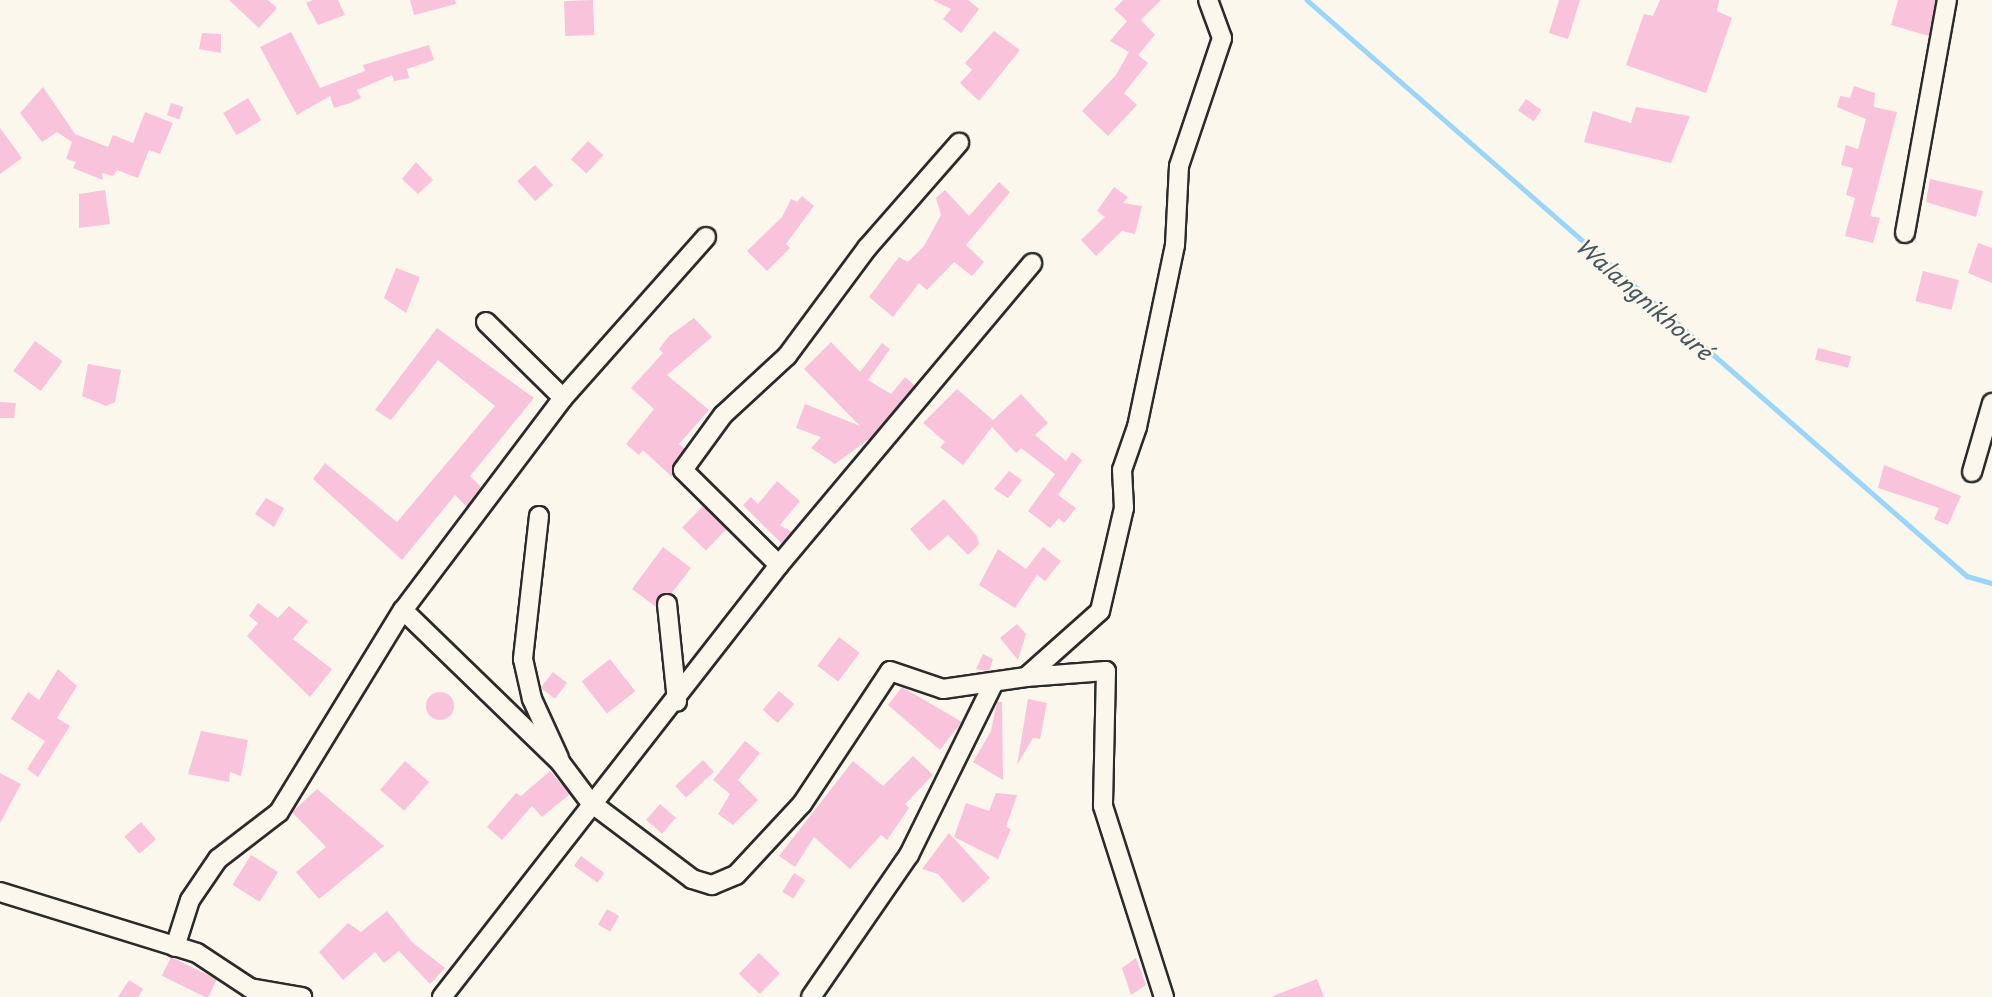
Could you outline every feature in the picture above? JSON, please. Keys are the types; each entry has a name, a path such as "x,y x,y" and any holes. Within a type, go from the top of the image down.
{"street":[{"path":"1026,677 1100,610 1108,593 1124,508 1122,470 1137,427 1174,245 1179,166 1222,38 1208,0"},
{"path":"1905,232 1947,0"},
{"path":"779,565 683,470 723,415 787,356 867,248 958,143"},
{"path":"175,947 190,900 218,859 279,812 403,610 562,398 706,237"},
{"path":"442,997 590,802 677,700 779,565 1032,263"},
{"path":"486,322 562,398"},
{"path":"1972,472 1992,403"},
{"path":"539,516 523,659 532,699 560,762"},
{"path":"667,604 677,700"},
{"path":"403,610 560,762 590,802 692,879 712,885 736,875 802,804 890,671 943,689 992,686 1026,677 1106,671 1103,806 1164,997"},
{"path":"812,997 909,855 992,686"},
{"path":"0,892 197,953 250,988 302,997"}],"building":[{"path":"229,0 268,0 277,8 259,28"},
{"path":"313,0 338,0 345,15 318,25 306,3"},
{"path":"410,0 455,0 456,4 414,15"},
{"path":"593,0 594,35 565,36 564,1"},
{"path":"933,0 968,0 979,9 961,33 943,19 951,9"},
{"path":"1123,0 1161,0 1141,20 1155,35 1138,55 1148,63 1124,93 1137,105 1108,136 1082,111 1116,75 1129,52 1110,41 1127,21 1114,9"},
{"path":"1559,0 1580,0 1568,39 1549,33"},
{"path":"1660,0 1719,0 1717,11 1732,18 1706,93 1626,65 1644,14 1653,16"},
{"path":"1898,0 1936,0 1929,36 1891,25"},
{"path":"994,31 1020,50 979,101 960,83 972,70 965,63"},
{"path":"291,32 320,88 365,71 363,65 429,45 434,60 407,69 409,78 394,81 392,75 357,90 361,98 350,103 334,108 330,96 297,115 260,47"},
{"path":"202,33 221,34 221,53 199,49"},
{"path":"1854,86 1875,93 1874,107 1897,112 1870,216 1880,218 1873,243 1845,236 1855,198 1846,195 1853,168 1841,165 1846,145 1858,149 1866,119 1837,107 1840,96 1850,98"},
{"path":"43,87 75,134 108,147 113,135 133,143 145,112 173,123 160,154 149,150 138,178 117,170 113,176 102,173 103,180 73,168 76,162 66,159 72,142 57,132 42,142 20,113"},
{"path":"248,98 261,120 237,135 223,113"},
{"path":"1526,99 1542,110 1534,121 1518,110"},
{"path":"171,103 183,107 179,119 167,115"},
{"path":"1636,107 1690,116 1671,163 1584,142 1593,111 1631,123"},
{"path":"0,128 22,158 0,174"},
{"path":"588,141 603,155 586,174 571,159"},
{"path":"416,162 433,180 418,194 402,179"},
{"path":"535,165 553,185 535,201 517,181"},
{"path":"1930,179 1983,191 1976,217 1926,202"},
{"path":"999,182 1010,192 966,245 984,262 972,276 954,262 927,290 919,283 893,317 869,297 899,257 908,262 924,246 941,215 936,198 945,190 969,216"},
{"path":"1114,187 1128,197 1123,203 1142,206 1135,234 1122,231 1096,256 1081,240 1105,217 1097,211"},
{"path":"105,190 110,224 79,228 79,194"},
{"path":"802,196 814,206 786,244 790,248 767,271 747,251 782,217 791,199 797,202"},
{"path":"1978,243 1992,248 1992,283 1968,273"},
{"path":"396,268 420,277 406,313 384,298"},
{"path":"1923,271 1959,280 1951,310 1916,301"},
{"path":"694,318 712,337 667,375 709,410 679,444 685,449 672,477 643,450 639,455 626,444 654,409 631,388 663,353 659,349 669,336"},
{"path":"437,328 534,398 470,476 481,487 467,507 455,495 402,560 313,479 325,463 397,522 495,406 438,360 391,420 375,410"},
{"path":"35,341 63,361 41,391 13,371"},
{"path":"831,342 860,372 882,343 890,349 868,380 891,394 905,377 915,386 873,436 835,464 811,448 821,437 796,428 805,404 860,426 804,369"},
{"path":"1818,348 1851,356 1848,368 1815,360"},
{"path":"88,364 121,370 115,402 106,406 82,396"},
{"path":"957,389 993,420 1021,394 1048,423 1035,435 1066,461 1072,452 1082,460 1058,495 1076,508 1064,523 1059,518 1050,528 1028,511 1055,474 1021,448 1016,453 992,427 963,465 940,447 945,442 923,423"},
{"path":"0,402 16,403 14,418 0,418"},
{"path":"1884,465 1961,496 1948,525 1934,519 1939,508 1878,488"},
{"path":"1009,471 1022,480 1008,498 994,489"},
{"path":"777,481 800,501 780,525 792,532 782,544 743,505 751,497 758,504"},
{"path":"266,498 284,508 274,527 255,514"},
{"path":"944,499 977,536 979,544 968,555 948,535 929,551 910,529"},
{"path":"703,506 727,529 706,551 682,528"},
{"path":"663,547 691,568 671,594 660,595 656,607 632,589"},
{"path":"1043,547 1061,561 1045,581 1037,575 1015,608 979,585 998,549 1026,569"},
{"path":"258,603 278,618 289,606 308,621 293,639 332,669 310,697 247,636 258,623 249,616"},
{"path":"1017,624 1026,634 1018,660 1000,638"},
{"path":"839,637 860,653 838,681 817,666"},
{"path":"983,654 993,659 989,671 976,669"},
{"path":"610,659 635,691 607,713 582,681"},
{"path":"58,669 77,686 57,718 70,726 38,777 27,769 45,741 11,719 28,692 39,700"},
{"path":"553,672 567,683 555,699 541,688"},
{"path":"902,687 962,722 940,750 888,705"},
{"path":"779,691 794,704 778,723 763,710"},
{"path":"440,692 450,696 454,706 450,716 440,720 430,716 426,706 430,696"},
{"path":"1028,699 1047,703 1040,739 1033,738 1017,765"},
{"path":"997,702 1002,702 1003,780 973,762 991,731"},
{"path":"201,731 248,740 241,776 230,772 229,782 188,774"},
{"path":"745,741 760,753 738,780 758,800 733,825 718,814 730,794 713,780"},
{"path":"913,756 933,775 905,804 909,808 887,840 881,835 850,869 814,837 795,867 779,856 853,761 883,786"},
{"path":"703,760 714,772 686,798 675,786"},
{"path":"405,761 429,782 404,811 380,790"},
{"path":"550,771 570,794 542,817 532,806 502,840 487,827 516,793 521,796"},
{"path":"0,773 21,784 0,823"},
{"path":"317,789 384,846 319,899 296,872 326,847 292,812"},
{"path":"996,793 1017,795 1006,827 1011,829 998,859 954,837 966,803 989,811"},
{"path":"660,804 676,818 662,834 646,820"},
{"path":"141,822 156,839 139,854 124,836"},
{"path":"949,833 990,878 963,903 938,874 922,869"},
{"path":"251,855 278,872 260,902 232,885"},
{"path":"581,856 604,873 597,883 574,866"},
{"path":"794,873 805,880 793,899 782,892"},
{"path":"607,909 619,916 610,932 598,925"},
{"path":"387,911 412,942 445,968 430,984 399,951 384,963 375,952 343,980 319,952 348,923 361,932"},
{"path":"759,953 780,973 760,994 739,974"},
{"path":"171,957 217,979 208,997 205,997 162,976"},
{"path":"1136,958 1146,985 1131,995 1122,968"},
{"path":"1317,979 1324,997 1273,997 1273,996"},
{"path":"129,980 143,989 138,997 118,997"}],"waterway":[{"name":"Walangnikhouré","path":"1307,0 1967,576 1992,583"}]}
